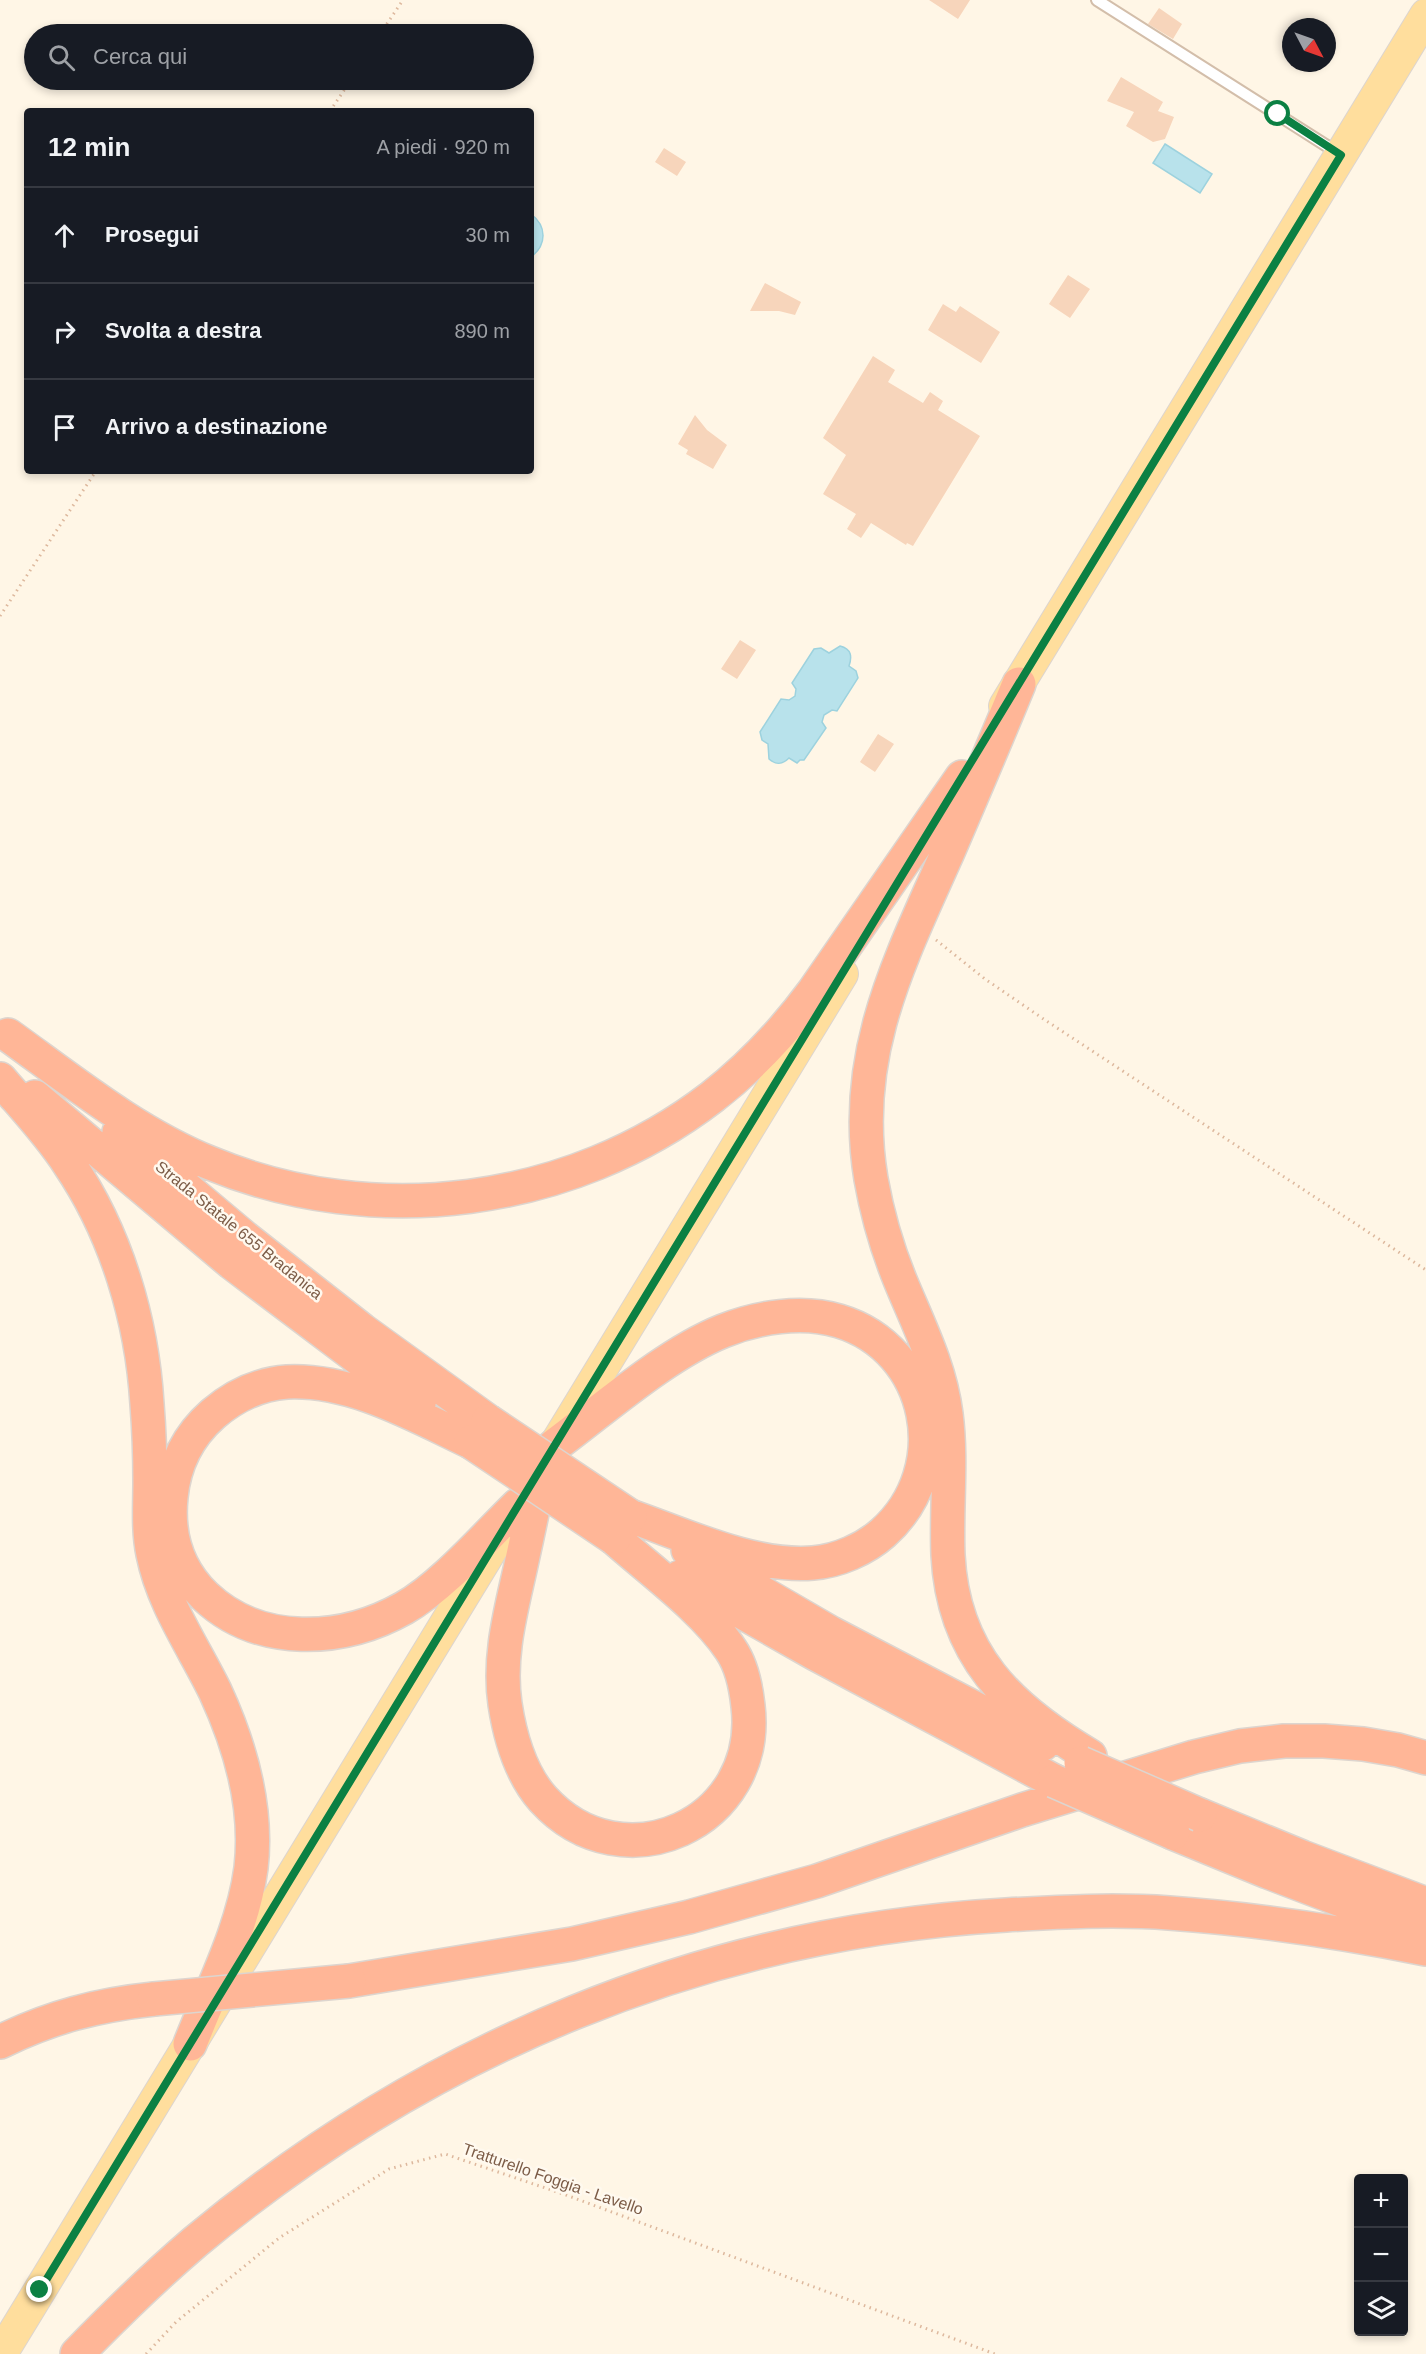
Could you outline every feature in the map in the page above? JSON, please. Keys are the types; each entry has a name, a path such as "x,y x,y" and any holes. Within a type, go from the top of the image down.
{"highway":[{"path":"1019,684 888,991 873,1048 867,1107 868,1154 885,1239 928,1345 943,1397 948,1438 948,1552 954,1598 970,1643 1002,1690 1086,1760"},
{"path":"4,1031 95,1097 166,1142 211,1164 268,1182 334,1197 412,1201 481,1196 546,1182 609,1158 666,1129 714,1096 745,1069 773,1041 810,996 962,777"},
{"name":"Strada Statale 655 Bradanica","path":"4,1031 245,1238 363,1330 479,1432"},
{"name":"Strada Statale 655 Bradanica","path":"0,1066 232,1263 350,1354 479,1432"},
{"path":"0,1079 57,1147 75,1173 101,1222 126,1287 137,1328 145,1377 150,1467 149,1528 154,1561 170,1605 227,1720 240,1757 246,1786 252,1831 248,1885 236,1928 190,2044"},
{"path":"816,1316 839,1321 862,1331 879,1342 895,1357 917,1392 926,1439 924,1462 918,1483 905,1509 892,1524 878,1537 854,1551 814,1563 769,1560 622,1527 718,1632 732,1651 739,1665 747,1696 750,1725 746,1751 738,1774 726,1794 706,1815 693,1824 668,1835 651,1839 614,1839 586,1829 559,1814 530,1781 512,1737 503,1692 504,1641 548,1457 676,1356 722,1331 770,1318 816,1316"},
{"path":"518,1504 421,1598 370,1623 343,1630 288,1634 264,1630 222,1611 203,1594 190,1578 179,1560 171,1535 172,1489 181,1459 191,1438 205,1422 230,1401 252,1390 286,1382 337,1387 397,1408 479,1432 814,1653 1054,1781 1268,1872 1426,1933"},
{"path":"622,1527 1200,1815 1426,1904"},
{"path":"0,2042 36,2025 70,2013 112,2003 349,1980 572,1944 689,1917 817,1881 1022,1810 1194,1757 1240,1746 1284,1741 1324,1741 1374,1746 1426,1758"},
{"path":"77,2354 160,2272 217,2224 274,2180 364,2120 472,2058 546,2023 636,1988 694,1969 788,1945 883,1928 968,1918 1064,1912 1166,1912 1252,1920 1323,1929 1426,1949"}],"main road":[{"path":"1,2354 1426,15"}],"lane":[{"path":"1098,0 1341,155"}],"path":[{"path":"387,24 403,0"},
{"path":"332,108 344,90"},
{"path":"0,616 94,474"},
{"path":"916,923 985,979 1045,1020 1426,1270"},
{"name":"Tratturello Foggia - Lavello","path":"146,2354 176,2322 279,2238 389,2169 445,2154 566,2194 995,2354"}],"water":[{"path":"1165,144 1212,174 1200,193 1153,163"},
{"path":"534,217 540,224 543,235 534,254"},
{"path":"840,646 849,651 851,657 849,666 856,671 858,678 837,711 832,710 824,715 822,722 826,728 804,760 797,763 789,758 781,763 772,761 769,759 768,744 762,740 760,732 781,699 789,700 795,696 796,689 792,683 814,649 821,648 829,653"}],"building":[{"path":"929,0 970,0 958,19"},
{"path":"1159,8 1182,24 1173,39 1148,24"},
{"path":"1121,77 1163,102 1158,111 1174,117 1165,139 1153,142 1126,126 1134,112 1107,101"},
{"path":"664,148 686,162 677,176 655,162"},
{"path":"1068,275 1090,289 1070,318 1049,304"},
{"path":"765,283 801,302 795,315 779,311 750,311"},
{"path":"943,304 956,312 960,306 1000,332 981,363 928,330"},
{"path":"873,356 895,370 888,382 923,403 930,392 943,401 938,410 980,436 913,546 907,543 906,545 871,523 861,538 847,529 856,514 823,494 846,455 823,438"},
{"path":"695,415 707,430 727,445 713,469 686,454 688,450 678,444"},
{"path":"740,640 756,650 737,679 721,669"},
{"path":"878,734 894,744 875,772 860,762"}],"route":[{"path":"40,2290 1341,155 1278,114"}]}
